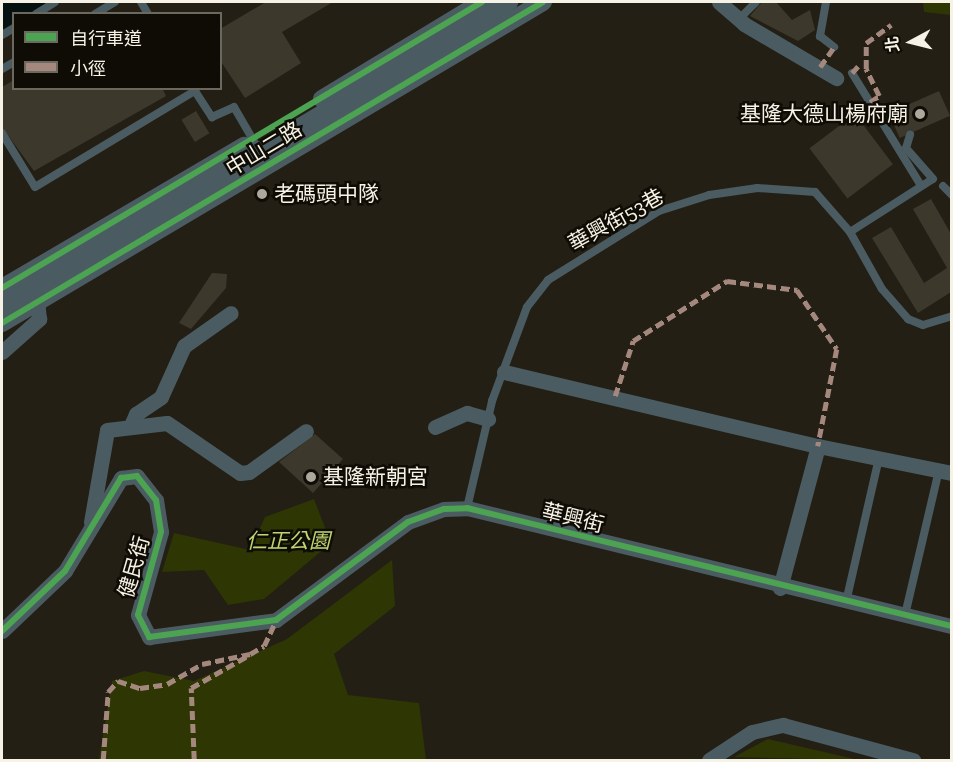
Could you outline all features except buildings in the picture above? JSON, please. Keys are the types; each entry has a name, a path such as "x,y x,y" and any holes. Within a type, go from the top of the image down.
{"street":[{"path":"2,352 39,319 34,286 261,152 482,2"},
{"name":"中山二路","path":"2,305 509,2"},
{"name":"中山二路","path":"261,152 543,2"},
{"path":"719,2 738,20 836,78"},
{"name":"中山二路","path":"2,288 34,286"},
{"name":"中山二路","path":"2,323 34,286"},
{"path":"132,423 136,414 161,397 184,346 231,313"},
{"path":"504,372 818,446 945,471"},
{"path":"435,427 467,413 488,419"},
{"path":"90,537 107,430 132,423 167,423 240,473 249,472 306,431"},
{"path":"780,588 818,446"},
{"name":"健民街","path":"2,631 65,571 90,537 121,478 137,477 150,486 161,532 138,615 149,637 276,620 408,522 444,509 467,508"},
{"name":"華興街","path":"467,508 780,588 951,627"},
{"path":"709,760 752,732 783,725 913,760"}],"lane":[{"path":"39,12 55,2"},
{"path":"98,12 115,2"},
{"path":"738,20 756,2"},
{"path":"826,2 820,36 834,47"},
{"path":"852,73 920,184"},
{"path":"2,133 34,188 194,90 212,117 234,107 261,152"},
{"path":"850,232 920,184 933,179 906,148 910,135"},
{"name":"華興街53巷","path":"467,508 488,419 527,307 548,280 659,212 709,195 783,185 815,192 850,232 882,289 908,319 924,325 951,316"},
{"path":"943,186 951,195"},
{"path":"846,603 879,458"},
{"path":"904,616 945,471"}],"green space":[{"path":"923,2 951,2 951,15 924,12"},
{"name":"仁正公園","path":"314,499 331,543 264,599 228,605 204,570 162,572 174,533 250,550 265,517"},
{"path":"392,560 395,606 334,654 348,695 419,703 426,760 99,760 112,681 144,671 194,681 287,639"},
{"path":"768,739 859,760 734,757"}],"shaded area":[{"path":"2,2 50,2 32,12 12,12 12,24 2,30"}],"marked path":[{"path":"870,102 879,96 866,69 866,43 891,25"},
{"path":"820,67 834,47"},
{"path":"852,73 858,66"},
{"path":"615,396 633,341 727,281 797,290 837,349 818,446"},
{"path":"103,760 108,692 118,681 140,688 167,684 202,664 250,654 264,646 276,620"},
{"path":"194,760 191,688 249,655"}],"cycle path":[{"path":"2,288 482,2"},
{"path":"2,323 543,2"},
{"path":"2,631 65,571 121,478 137,476 156,500 161,532 138,615 149,637 276,620 408,522 444,509 467,508 952,626"}],"place":[{"name":"基隆大德山楊府廟","path":"920,114"},
{"name":"老碼頭中隊","path":"262,194"},
{"name":"基隆新朝宮","path":"311,477"}]}
